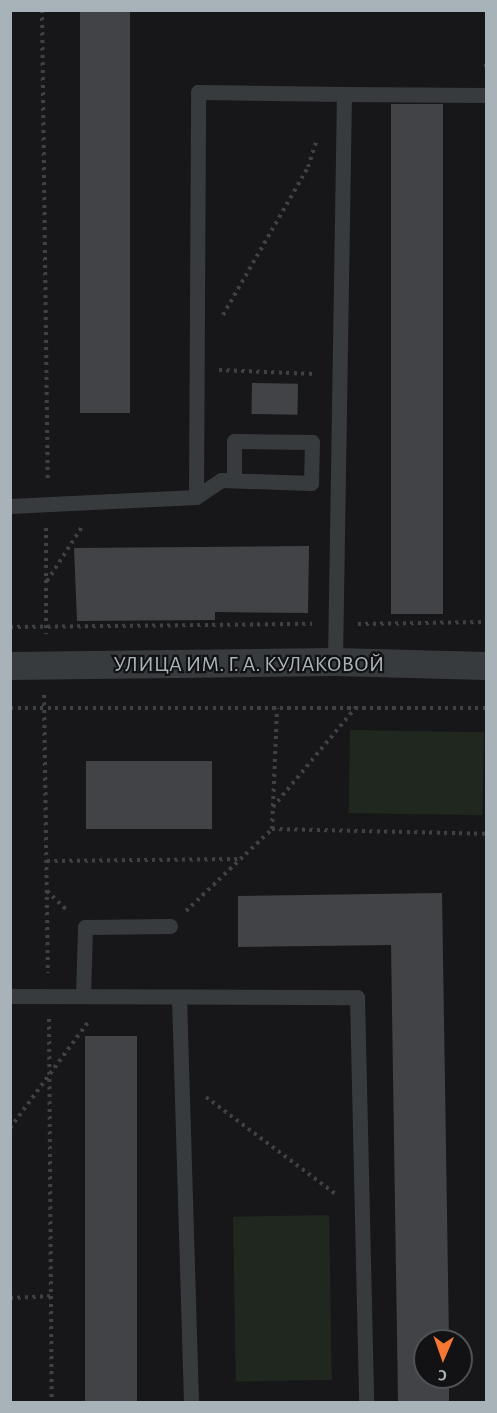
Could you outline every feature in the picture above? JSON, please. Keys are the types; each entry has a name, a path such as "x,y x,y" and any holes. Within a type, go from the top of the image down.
{"street":[{"name":"УЛИЦА ИМ. Г. А. КУЛАКОВОЙ","path":"10,666 335,662 486,666"}],"lane":[{"path":"196,497 198,92 344,100 486,95"},
{"path":"335,662 344,100"},
{"path":"10,506 196,497 221,480 311,483 312,442 234,441 234,480"},
{"path":"82,996 85,927 171,926"},
{"path":"10,996 357,996 366,1402"},
{"path":"179,997 192,1402"}],"path":[{"path":"220,319 308,167 322,126 344,100"},
{"path":"197,369 338,374"},
{"path":"46,582 99,501"},
{"path":"10,627 486,622"},
{"path":"273,807 356,707"},
{"path":"10,708 486,708"},
{"path":"171,926 272,829 278,708"},
{"path":"272,829 486,834"},
{"path":"47,861 241,859"},
{"path":"48,996 52,1402"},
{"path":"10,1128 90,1020 101,1020"},
{"path":"181,1079 361,1214"},
{"path":"10,1298 51,1296"}],"shaded area":[{"path":"350,730 484,732 483,815 349,813"},
{"path":"329,1215 332,1380 236,1382 233,1217"}],"building":[{"path":"80,10 130,10 130,413 80,413"},
{"path":"391,104 443,104 443,614 391,614"},
{"path":"252,383 298,384 297,415 251,414"},
{"path":"309,546 308,613 215,612 215,620 77,621 74,548"},
{"path":"86,761 212,761 212,829 86,829"},
{"path":"442,893 449,1329 413,1329 413,1389 449,1389 449,1402 398,1402 391,945 238,947 238,896"},
{"path":"85,1036 137,1036 137,1402 85,1402"}]}
